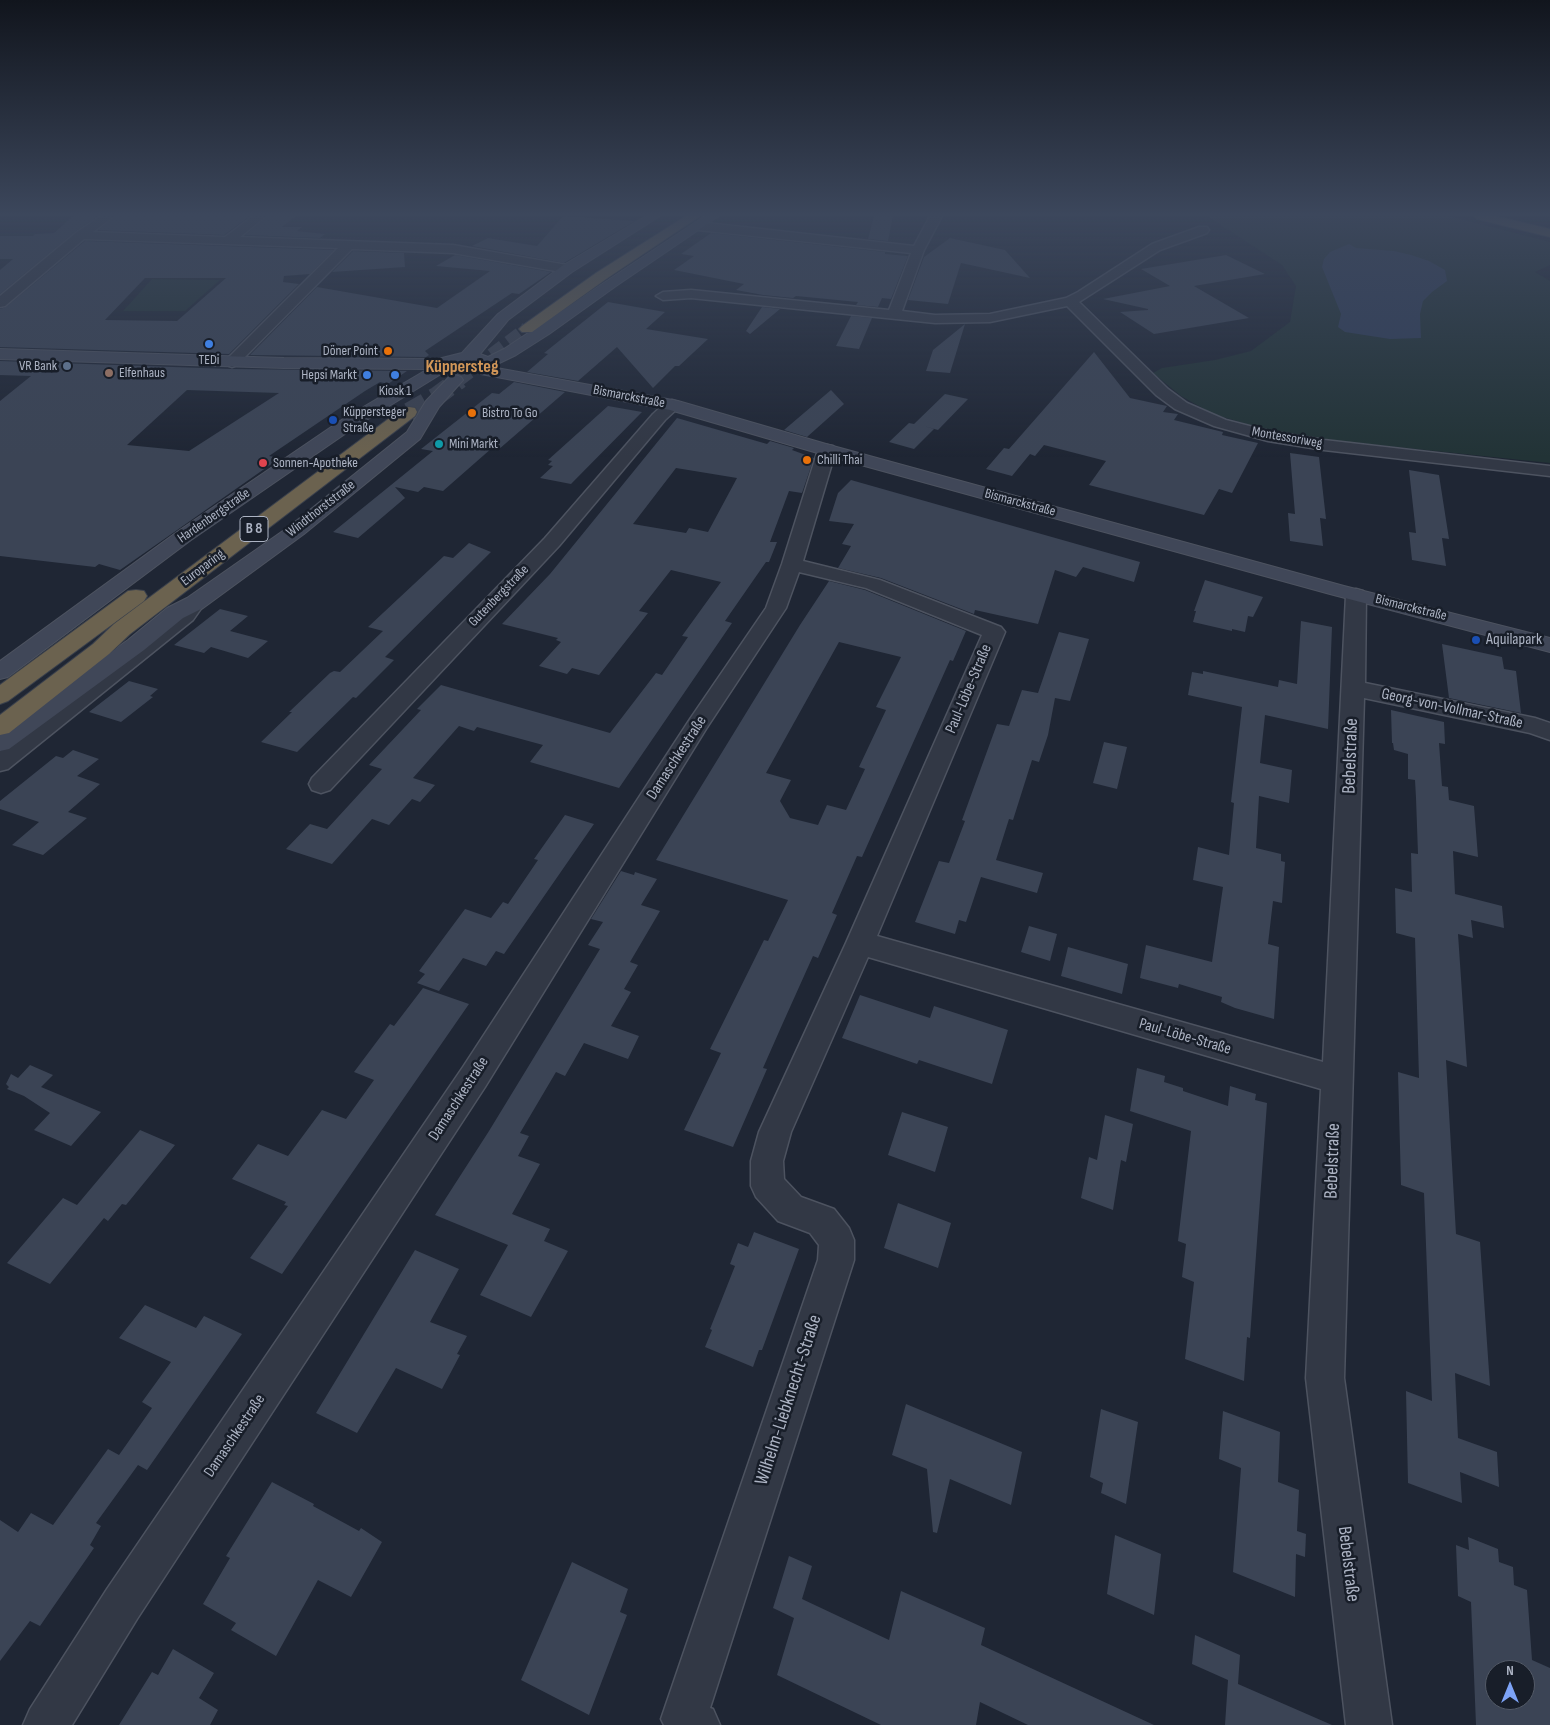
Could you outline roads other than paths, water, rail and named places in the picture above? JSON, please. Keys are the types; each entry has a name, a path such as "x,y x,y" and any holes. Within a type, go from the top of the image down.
{"highway":[{"path":"511,327 534,311 548,296"},
{"path":"527,329 572,296"},
{"name":"Europaring","path":"0,696 144,590 212,542 261,511 403,411 122,629 97,652 0,727"}],"main road":[{"path":"0,354 438,368 450,360 467,357 478,347 494,326 531,296"},
{"path":"438,368 442,378 455,380 472,378 544,331 592,296"},
{"name":"Bismarckstraße","path":"467,357 478,358 487,367 672,405 827,450 1356,595 1550,645"},
{"name":"Hardenbergstraße","path":"0,672 200,525 349,423 438,368"},
{"name":"Windthorststraße","path":"0,743 136,645 175,613 195,603 297,530 414,435 432,405 455,380"}],"street":[{"path":"232,362 298,296"},
{"path":"715,296 935,319 980,318 1029,311 1070,301 1080,296"},
{"path":"894,315 901,296"},
{"name":"Montessoriweg","path":"1070,301 1157,388 1181,406 1220,423 1268,436 1324,445 1550,471"},
{"name":"Gutenbergstraße","path":"321,784 552,542 659,417 672,405"},
{"name":"Damaschkestraße","path":"46,1725 122,1604 474,1078 698,724 776,608 792,564 827,450"},
{"name":"Paul-Löbe-Straße","path":"791,1096 860,943 994,632 872,584 792,564"},
{"name":"Bebelstraße","path":"1356,595 1325,1378 1368,1725"},
{"name":"Windthorststraße","path":"0,763 186,616 195,603"},
{"name":"Georg-von-Vollmar-Straße","path":"1353,688 1535,726 1550,732"},
{"name":"Paul-Löbe-Straße","path":"860,943 1337,1080"},
{"name":"Wilhelm-Liebknecht-Straße","path":"697,1725 684,1718 836,1260 837,1240 822,1221 790,1208 768,1186 767,1161 775,1132 791,1096"}],"water":[{"path":"1334,296 1428,296 1423,301 1420,314 1421,338 1390,339 1345,332 1338,327 1341,314"}],"tunnel":[{"path":"458,380 527,329"},
{"path":"409,412 437,396 460,379"}],"place":[{"name":"TEDi","path":"209,344"},
{"name":"Döner Point","path":"388,351"},
{"name":"VR Bank","path":"67,366"},
{"name":"Elfenhaus","path":"109,373"},
{"name":"Hepsi Markt","path":"367,375"},
{"name":"Kiosk 1","path":"395,375"},
{"name":"Bistro To Go","path":"472,413"},
{"name":"Küppersteger Straße","path":"333,420"},
{"name":"Mini Markt","path":"439,444"},
{"name":"Chilli Thai","path":"807,460"},
{"name":"Sonnen-Apotheke","path":"263,463"},
{"name":"Aquilapark","path":"1476,640"}],"district":[{"name":"Küppersteg","path":"462,367"}]}
